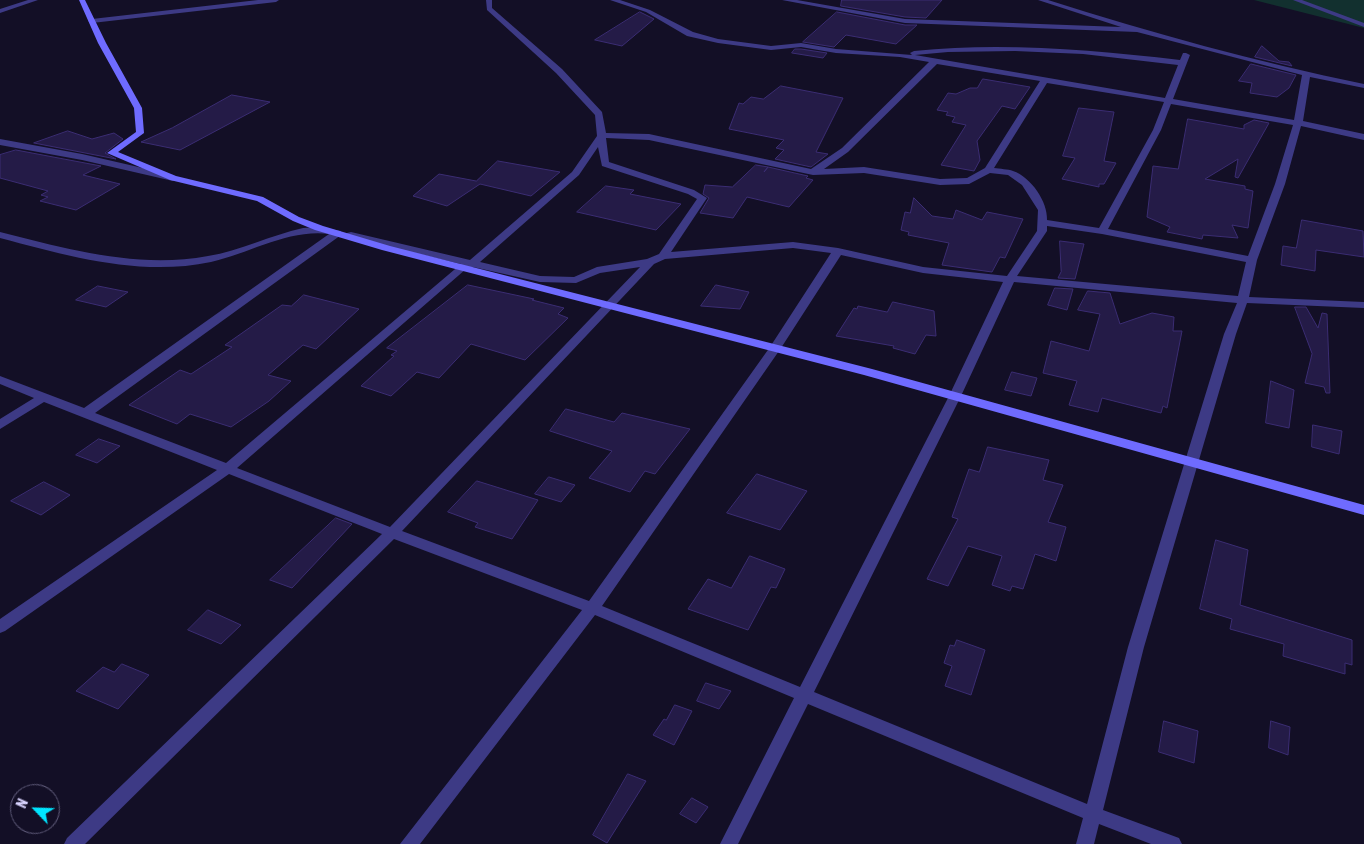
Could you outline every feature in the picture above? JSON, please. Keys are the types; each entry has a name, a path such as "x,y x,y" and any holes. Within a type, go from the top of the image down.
{"street":[{"path":"0,11 35,0"},
{"path":"82,0 138,108 140,133 112,153 173,178"},
{"path":"92,21 276,0"},
{"path":"489,0 489,9 559,71 600,114 605,164 691,192 702,198 663,256"},
{"path":"612,0 648,11 690,34 718,41 771,48 801,45 836,51 900,55 1298,123 1364,137"},
{"path":"786,0 906,21 1137,30"},
{"path":"1041,0 1190,45 1306,75 1364,86"},
{"path":"1296,0 1364,25"},
{"path":"1102,231 1157,130 1190,45"},
{"path":"900,55 945,50 1073,50 1183,63"},
{"path":"813,172 845,150 935,61"},
{"path":"1085,844 1136,647 1230,334 1243,300 1252,260 1280,184 1298,123 1306,75"},
{"path":"603,135 649,137 813,172 864,170 940,182 969,181 988,170 1044,81"},
{"path":"0,627 230,468 576,172 603,135"},
{"path":"0,142 82,157 260,199 296,219 319,228 466,265 955,396 1364,510"},
{"path":"729,844 806,696 955,396 1010,279 1034,246 1042,231 1043,210 1026,183 1010,173 988,170"},
{"path":"1042,222 1102,231 1252,260"},
{"path":"0,235 110,260 176,263 210,259 319,228 448,257 466,265 540,278 576,280 596,270 650,262 663,256 793,245 838,251 922,270 1243,300 1364,305"},
{"path":"86,413 337,233"},
{"path":"409,844 592,608 775,348 838,251"},
{"path":"73,844 392,533 650,262"},
{"path":"0,380 230,468 392,533 592,608 1092,814 1173,844"},
{"path":"0,425 43,396"}],"green space":[{"path":"1254,0 1364,0 1364,28"}],"building":[{"path":"842,0 942,0 926,18 905,17 841,6"},
{"path":"640,12 654,19 622,46 595,40"},
{"path":"837,12 905,25 917,25 896,44 846,35 834,47 803,42"},
{"path":"1262,46 1279,61 1289,62 1292,66 1255,57"},
{"path":"795,49 827,53 823,58 792,53"},
{"path":"1251,64 1296,75 1289,88 1277,97 1250,93 1252,83 1239,81"},
{"path":"983,79 1030,87 1015,109 1002,106 977,141 980,160 974,171 941,165 966,125 952,122 955,117 946,115 948,112 937,110 948,93 956,94 970,88 977,88"},
{"path":"781,86 843,98 816,152 828,154 811,167 775,159 784,150 776,148 784,140 729,129 739,103 743,104 751,97 763,99"},
{"path":"232,95 270,102 180,150 141,142 172,128"},
{"path":"1079,108 1114,112 1104,161 1116,163 1104,184 1099,184 1099,187 1062,179 1075,158 1063,156"},
{"path":"1188,119 1244,129 1244,125 1254,120 1269,123 1238,178 1235,177 1238,159 1205,179 1245,186 1245,189 1253,191 1248,228 1232,225 1238,238 1203,235 1202,239 1167,232 1170,227 1147,217 1153,166 1178,169"},
{"path":"68,131 92,139 114,133 123,139 105,153 116,159 34,143"},
{"path":"16,150 101,166 83,175 120,184 76,210 40,201 48,197 41,195 48,191 0,178 0,155"},
{"path":"498,161 560,172 531,196 480,184 447,206 413,196 439,174 476,181"},
{"path":"756,165 808,176 806,178 813,180 789,207 747,197 733,218 700,213 709,198 703,194 705,185 732,187"},
{"path":"606,186 634,190 630,194 681,204 656,230 577,212"},
{"path":"914,198 932,216 953,219 956,210 982,220 987,212 1023,219 1005,258 1000,257 992,272 942,265 949,243 908,235 909,232 901,230 905,212 910,213"},
{"path":"1302,220 1363,231 1364,257 1316,250 1315,271 1281,265 1283,246 1296,248"},
{"path":"1060,241 1084,244 1075,279 1058,278 1061,272"},
{"path":"468,285 534,299 532,300 564,308 558,314 568,318 525,360 471,344 439,378 417,372 391,396 361,386 397,351 387,348"},
{"path":"716,285 749,292 740,309 701,306"},
{"path":"98,286 128,292 106,307 76,300"},
{"path":"1055,288 1073,289 1067,310 1048,305"},
{"path":"1088,291 1110,293 1120,324 1152,313 1174,317 1173,331 1182,331 1167,408 1163,406 1161,413 1102,398 1098,412 1069,405 1077,381 1043,373 1051,341 1089,351 1100,314 1078,310"},
{"path":"304,295 359,309 316,349 303,345 268,375 291,381 269,401 231,427 190,414 177,424 129,405 180,370 191,374 232,347 225,345 282,305 291,306"},
{"path":"893,302 934,311 936,336 926,335 915,354 893,348 894,346 836,336 854,308 857,309 858,306 887,312"},
{"path":"1295,307 1306,307 1318,328 1322,313 1327,314 1330,393 1326,393 1324,387 1305,383 1312,354"},
{"path":"1012,372 1037,378 1031,396 1005,390"},
{"path":"1271,381 1294,390 1289,428 1266,423"},
{"path":"566,409 614,422 622,413 690,429 655,474 645,471 630,492 589,478 612,451 550,431"},
{"path":"1313,425 1342,431 1339,454 1312,447"},
{"path":"99,439 120,446 97,463 76,455"},
{"path":"988,447 1049,460 1043,480 1063,485 1048,522 1066,527 1056,561 1035,554 1023,589 1012,586 1010,591 992,585 1002,556 968,546 948,586 927,579 958,519 952,517 969,469 979,472"},
{"path":"757,474 807,491 780,530 727,513"},
{"path":"549,477 575,485 561,502 535,494"},
{"path":"477,481 538,500 512,539 475,527 478,523 448,512"},
{"path":"44,482 70,495 41,515 11,501"},
{"path":"336,518 352,524 292,588 270,580"},
{"path":"1216,540 1248,550 1240,605 1352,640 1352,665 1345,663 1345,674 1283,656 1284,644 1230,629 1232,619 1200,609"},
{"path":"750,556 785,569 776,588 771,587 748,630 688,609 708,579 731,588"},
{"path":"208,610 241,625 221,644 188,630"},
{"path":"957,640 985,650 971,695 945,686 952,666 944,663 950,645 954,646"},
{"path":"122,664 149,675 118,709 76,691 103,667 114,672"},
{"path":"706,683 731,691 719,709 697,701"},
{"path":"675,705 692,711 674,745 653,735 664,719 666,720"},
{"path":"1164,721 1198,731 1194,763 1159,752"},
{"path":"1271,721 1290,727 1288,755 1269,748"},
{"path":"628,774 646,781 607,843 593,835"},
{"path":"692,798 708,807 696,823 680,814"}]}
